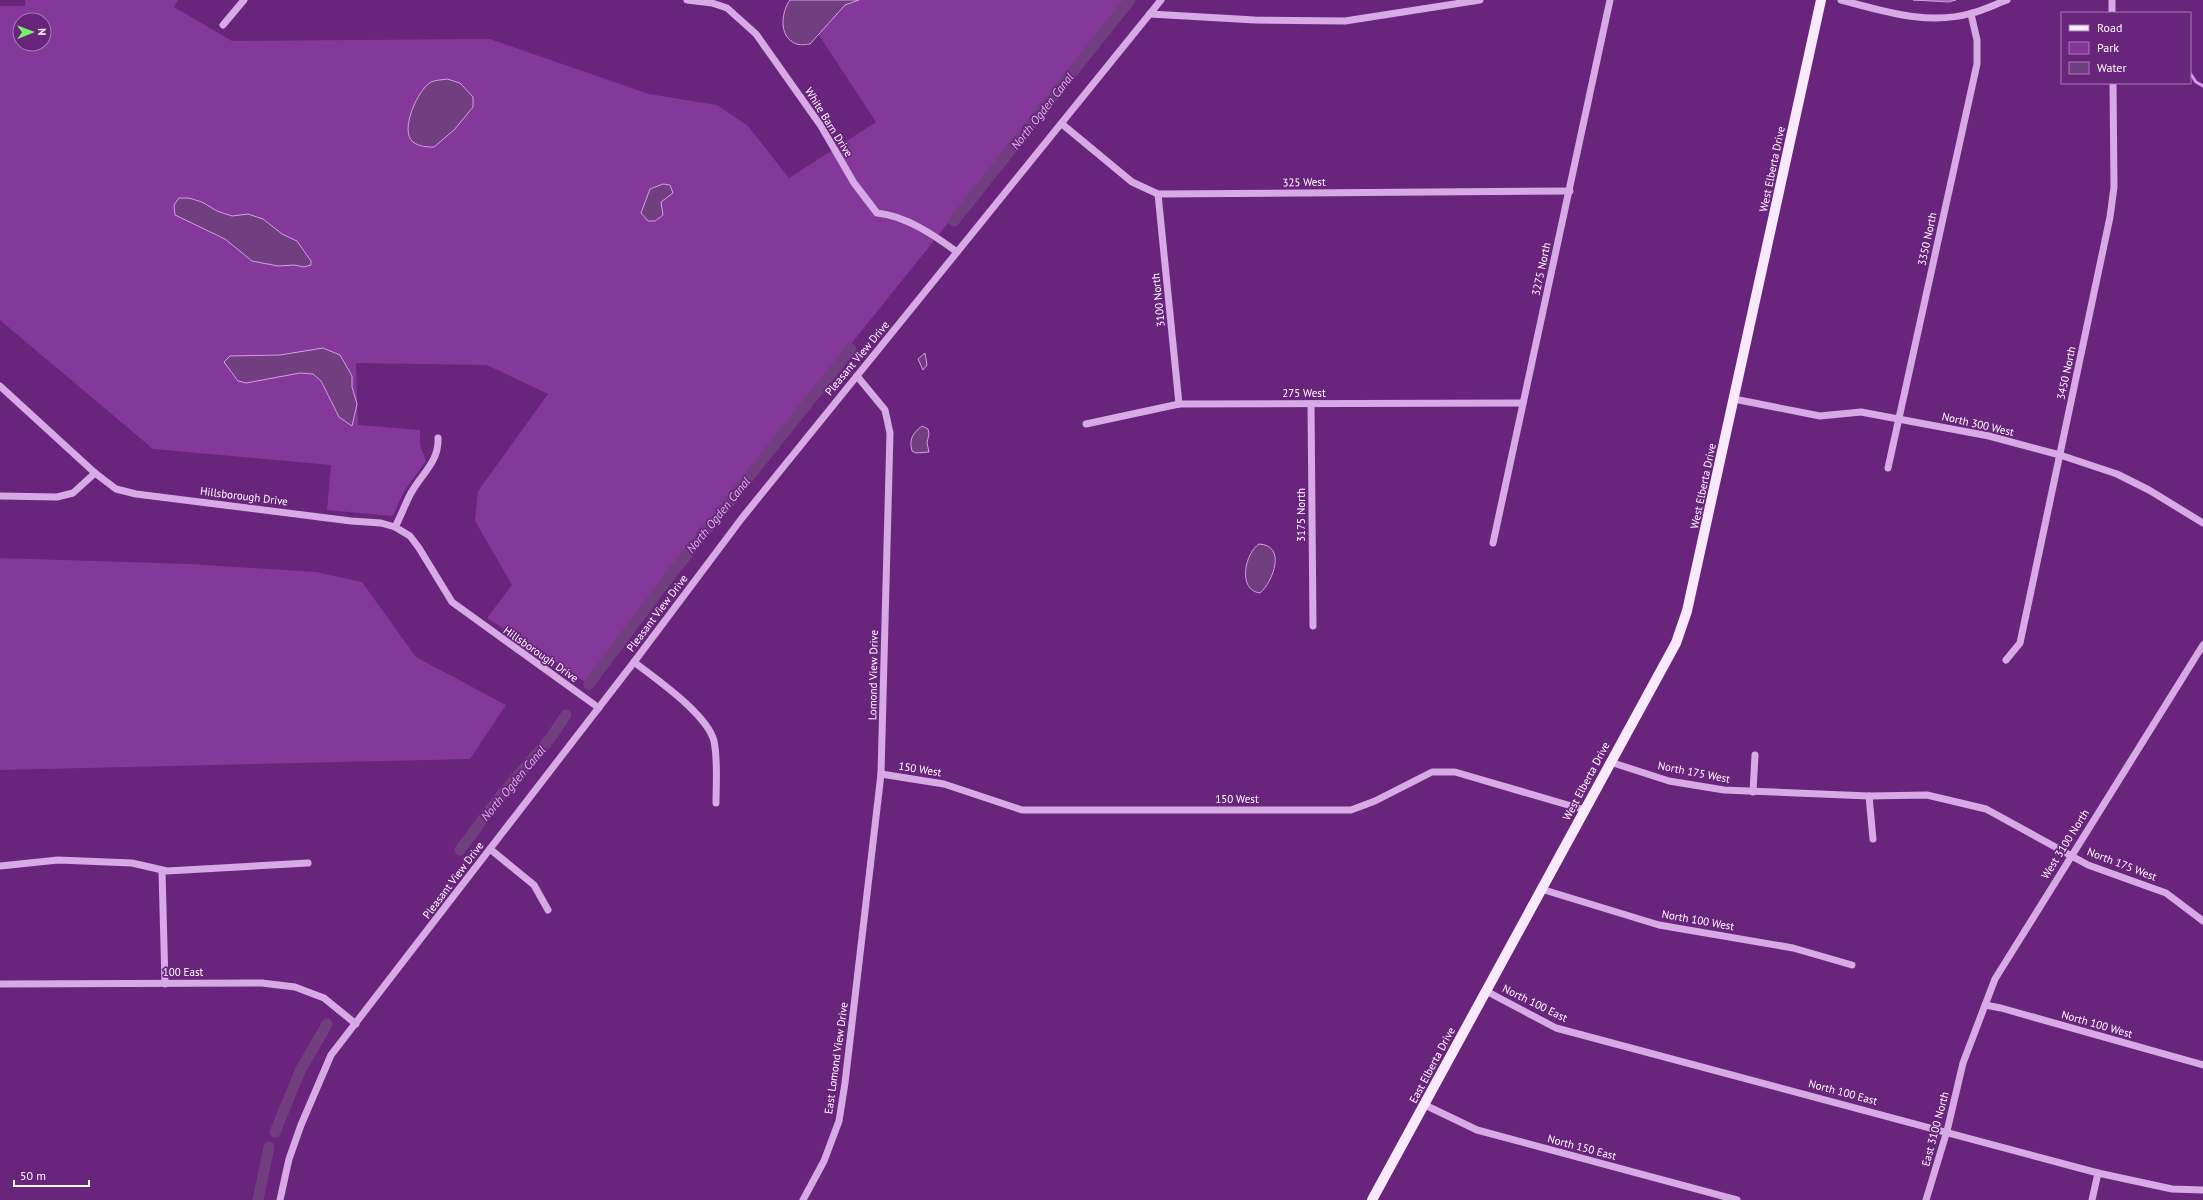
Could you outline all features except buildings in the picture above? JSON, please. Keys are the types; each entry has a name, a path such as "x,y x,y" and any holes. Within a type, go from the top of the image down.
{"main road":[{"name":"West Elberta Drive","path":"1513,942 1676,643 1687,611 1821,0"},
{"name":"East Elberta Drive","path":"1372,1200 1513,942"}],"street":[{"path":"223,25 244,0"},
{"name":"White Barn Drive","path":"687,0 712,3 727,8 756,34 821,126 854,183 877,213 887,214 927,231 957,252"},
{"name":"Pleasant View Drive","path":"280,1200 289,1159 301,1125 331,1055 599,708 742,518 1161,0"},
{"path":"1150,14 1255,20 1345,21 1480,0"},
{"name":"3275 North","path":"1493,543 1610,0"},
{"path":"1841,0 1909,16 1936,18 1971,14 2007,0"},
{"path":"2112,0 2112,12"},
{"name":"3350 North","path":"1888,468 1977,64 1977,40 1971,14"},
{"name":"3450 North","path":"2006,660 2020,643 2110,218 2114,187 2113,84"},
{"name":"325 West","path":"1062,124 1132,182 1158,194 1570,191"},
{"name":"3100 North","path":"1158,194 1179,404"},
{"name":"Lomond View Drive","path":"856,376 885,410 890,433 881,774 856,984"},
{"name":"Hillsborough Drive","path":"0,386 95,473 116,489 136,494 351,521 381,523 395,527 410,536 420,548 452,602 599,708"},
{"name":"North 300 West","path":"1734,400 1820,416 1861,412 1989,436 2060,455 2117,474 2149,490 2203,523"},
{"name":"275 West","path":"1086,424 1179,404 1523,403"},
{"name":"3175 North","path":"1311,404 1313,626"},
{"path":"395,527 411,492 434,461 438,449 438,438"},
{"path":"0,496 57,497 73,493 95,473"},
{"name":"West 3100 North","path":"1963,1063 1995,979 2070,856 2203,645"},
{"path":"634,662 698,714 714,740 716,764 716,803"},
{"path":"1753,792 1755,755"},
{"name":"North 175 West","path":"1610,762 1669,781 1724,790 1869,796 1927,795 1986,809 2088,865 2166,893 2203,922"},
{"name":"150 West","path":"881,774 944,784 1022,810 1351,810 1375,801 1432,772 1455,772 1585,810"},
{"path":"1869,796 1873,839"},
{"path":"490,849 534,885 548,910"},
{"path":"0,866 58,860 132,863 162,871 308,863"},
{"path":"162,871 166,984"},
{"name":"North 100 West","path":"1541,889 1659,925 1793,948 1852,965"},
{"name":"100 East","path":"0,984 262,983 295,987 324,998 356,1024"},
{"name":"East Lomond View Drive","path":"803,1200 824,1161 839,1121 845,1083 856,984"},
{"name":"North 100 East","path":"1486,991 1556,1028 1947,1131 1961,1137 2098,1173 2172,1189 2203,1190"},
{"name":"North 100 West","path":"1984,1005 2001,1008 2203,1066"},
{"name":"East 3100 North","path":"1926,1200 1947,1131 1963,1063"},
{"name":"North 150 East","path":"1425,1105 1477,1130 1737,1200"},
{"path":"2092,1200 2098,1173"}],"green space":[{"path":"25,0 178,0 174,7 232,41 490,39 649,94 717,105 748,126 789,178 876,122 796,0 1127,0 823,379 593,687 487,618 512,585 475,521 478,491 548,394 487,365 356,363 358,425 420,430 420,445 426,461 403,493 393,516 327,510 331,465 153,449 0,320 0,6 25,6"},
{"path":"0,558 189,564 316,572 362,582 416,657 506,705 470,759 0,770"}],"water":[{"path":"790,0 859,0 845,5 810,44 803,45 793,43 787,37 783,27 785,10"},
{"path":"1913,0 1956,0 1949,2"},
{"path":"447,79 460,83 473,97 473,107 454,130 434,147 418,145 409,137 409,120 412,110 426,86 437,80"},
{"path":"663,184 670,185 673,193 661,202 663,215 655,221 648,221 641,213 650,189"},
{"path":"179,198 189,198 202,202 217,211 232,216 248,214 263,219 282,234 297,241 311,261 311,265 304,267 294,265 278,266 252,261 225,239 175,215 174,205"},
{"path":"323,348 340,355 352,376 352,387 357,404 352,426 339,417 321,381 313,374 300,373 246,383 238,381 224,362 230,356 280,355"},
{"path":"925,353 927,365 923,370 918,359"},
{"path":"922,426 928,429 929,434 927,443 929,452 916,453 912,451 911,440 914,434"},
{"path":"1259,544 1268,546 1273,551 1275,557 1273,573 1265,588 1260,593 1253,590 1248,585 1246,579 1247,563 1250,555"}],"waterway":[{"name":"North Ogden Canal","path":"954,221 1130,0"},
{"path":"2191,74 2196,82 2203,86"},
{"name":"North Ogden Canal","path":"589,684 673,572 851,349"},
{"name":"North Ogden Canal","path":"460,850 501,795 549,740 566,715"},
{"name":"North Ogden Canal","path":"275,1132 301,1069 327,1024"},
{"name":"North Ogden Canal","path":"258,1200 269,1147"}]}
